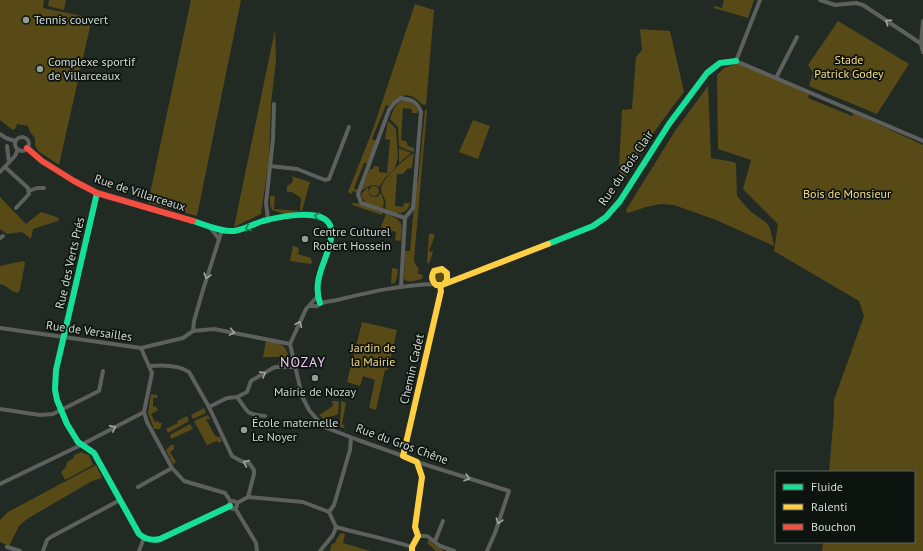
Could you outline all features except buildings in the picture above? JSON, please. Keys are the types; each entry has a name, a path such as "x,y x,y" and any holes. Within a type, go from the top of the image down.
{"street":[{"path":"760,0 735,61 923,141"},
{"path":"820,0 835,5 856,3 863,5 922,45"},
{"path":"923,21 923,52"},
{"path":"776,78 797,37"},
{"name":"Rue du Bois Clair","path":"319,300 334,301 382,289 438,283 465,275 593,226 606,217 620,201 669,124 707,73 720,63 735,61"},
{"path":"400,287 405,218 413,208 421,112 418,105 410,100 401,98 394,103 390,110 358,194 361,203 405,218"},
{"path":"268,220 266,203 274,104"},
{"path":"270,166 297,169 325,180 329,179 349,127"},
{"path":"0,134 15,141"},
{"path":"15,141 18,138 24,137 28,142 27,148 22,150 18,149"},
{"path":"15,141 15,146 18,149"},
{"path":"7,146 9,162"},
{"name":"Rue de Villarceaux","path":"27,148 42,161 97,193 222,230 236,232 268,220 312,215 322,216 329,223 332,230 320,273 319,300"},
{"path":"0,172 15,156 18,149"},
{"path":"5,167 28,188 29,191"},
{"path":"16,208 29,194 29,191 37,188 44,188"},
{"name":"Rue des Verts Prés","path":"64,338 97,193"},
{"path":"210,227 219,239"},
{"path":"193,331 194,321 222,230"},
{"name":"Rue du Bois Clair","path":"438,283 434,271 439,269 446,271 448,275 465,275"},
{"name":"Chemin Cadet","path":"404,456 441,291 438,283 448,280 448,275"},
{"path":"209,408 227,398 237,398 247,392 251,381 273,368 295,367 290,344 300,320 309,306 319,300"},
{"name":"Rue de Versailles","path":"0,328 141,348 183,338 193,331 218,329 290,344"},
{"path":"64,338 56,369 55,379 57,401 74,437 81,445 94,453 139,534 144,538 154,541 160,539 248,497 303,502 329,512 336,527 333,535 320,551"},
{"path":"141,348 152,373 144,412 147,422 172,468 184,481 225,493 256,543 257,551"},
{"path":"150,366 157,365 185,369 189,372 209,408 232,456 249,463 254,470 248,497"},
{"name":"Rue du Gros Chêne","path":"295,367 302,396 309,410 321,424 351,438 417,462 509,491 495,533 487,551"},
{"path":"0,410 40,415 53,414 61,411 99,390 103,371"},
{"path":"237,398 245,411 250,414 265,416"},
{"path":"0,484 81,445 144,412"},
{"path":"329,512 334,505 350,450 351,438"},
{"path":"336,527 387,539 412,549 418,536 415,527 422,477 417,462"},
{"path":"138,487 172,468"},
{"path":"43,551 47,540 51,536 120,500"},
{"path":"435,541 443,521"},
{"path":"418,536 427,536 440,546 454,551"},
{"path":"139,551 144,538"},
{"path":"7,546 20,551"}],"green space":[{"name":"Complexe sportif de Villarceaux","path":"0,0 44,0 43,8 92,18 59,165 38,151 35,145 35,138 30,132 28,126 17,124 16,128 13,130 0,120"},
{"path":"49,0 66,0 64,10 48,6"},
{"path":"191,0 241,0 197,216 148,203"},
{"path":"724,0 754,0 748,18 714,8 714,6 722,8"},
{"path":"415,4 434,10 426,105 407,95 400,97 389,106 386,105 372,139 376,141 368,163 364,163 354,188 357,192 353,191 351,194 348,192 373,129"},
{"name":"Stade Patrick Godey","path":"838,21 909,64 877,114 809,86 813,73 808,65"},
{"path":"640,29 670,31 684,92 637,157 618,188 622,110 632,109 636,57 642,50"},
{"path":"275,30 276,61 271,103 269,159 261,214 234,227"},
{"name":"Bois de Monsieur","path":"738,63 809,94 808,98 852,116 854,113 923,145 923,551 822,551 823,543 915,543 915,471 829,471 834,400 864,316 859,301 774,251 778,224 743,189 751,160 718,149 717,75 724,68"},
{"path":"708,86 711,158 734,162 736,164 737,196 750,211 767,223 770,228 774,246 716,220 674,205 661,204 628,213 626,210 675,131"},
{"path":"404,100 414,104 418,113 412,113 412,109 403,108 401,140 406,141 408,146 414,148 414,152 399,146 398,127 390,119 396,105"},
{"path":"425,110 427,110 414,260 419,269 417,273 423,275 422,279 410,281 404,279 405,251 410,251 416,183 418,182"},
{"path":"473,120 490,126 478,159 459,152"},
{"path":"388,121 396,129 398,157 395,168 385,178 379,187 372,185 361,191 370,169 373,169 374,166 379,167 379,172 387,173 390,140 385,139"},
{"path":"399,148 411,153 399,163"},
{"path":"414,153 412,168 407,169 403,174 397,174 395,206 403,207 404,203 410,203 408,207 400,213 385,210 386,204 381,189 382,185 405,159"},
{"path":"291,176 310,182 302,211 285,214 272,210 270,196 275,196 274,209 300,211 301,198 292,192 287,192 287,186 292,183 293,178"},
{"path":"372,186 376,186 379,191 376,196 372,196 369,193 369,189"},
{"path":"367,188 371,196 377,197 381,193 384,202 383,209 366,203 362,198 361,194"},
{"path":"0,197 26,224 41,212 59,218 58,221 33,229 31,239 22,232 7,234 0,229"},
{"path":"353,203 383,213 382,215 352,205"},
{"path":"386,214 396,218 401,223 401,241 395,240 396,232 381,227"},
{"path":"431,233 435,235 429,251 433,252 429,264 427,262 429,234"},
{"path":"293,246 299,248 298,254 311,258 311,264 290,261"},
{"path":"23,261 25,263 18,293 0,284 0,266"},
{"path":"392,268 398,269 395,283 391,284"},
{"path":"438,272 442,272 444,273 444,281 438,282 435,279 435,275"},
{"name":"Jardin de la Mairie","path":"362,322 397,330 388,370 385,370 376,410 369,408 375,380 363,376 360,386 347,382"},
{"path":"266,341 283,346 287,351 290,361 287,364 278,364 280,357 263,357"},
{"path":"151,394 158,395 157,398 153,398 153,407 155,406 158,410 151,414 155,422 158,421 159,423 162,423 160,429 154,429 148,413"},
{"path":"332,401 338,401 339,403 338,414 324,419 319,415 333,406"},
{"path":"341,401 346,403 342,424 345,426 344,428 340,427"},
{"path":"204,408 206,413 193,419 191,415"},
{"path":"208,415 210,419 206,419 215,436 220,437 222,441 219,443 217,441 207,445 194,421"},
{"path":"187,416 189,421 168,433 166,429 178,423 177,421"},
{"path":"190,424 193,429 171,439 170,435"},
{"path":"171,445 174,445 174,449 170,452 176,462 173,464 166,450"},
{"path":"81,452 89,455 93,465 65,480 61,472 66,467 67,462 74,458 73,456"},
{"path":"96,465 102,478 92,481 27,519 19,526 9,546 0,542 0,520 8,512"},
{"path":"340,534 345,534 343,543 370,551 330,551 331,545 336,542"},
{"path":"429,540 443,551 436,551 427,543"}],"traffic: fast":[{"path":"548,244 593,226 606,217 620,201 669,124 707,73 720,63 736,61"},
{"path":"97,193 56,370 55,390 57,400 67,424 78,442 94,453 139,534 144,538 152,540 160,539 230,506"},
{"path":"193,221 219,229 234,231 280,217 302,215 321,217 328,222 331,229 331,238 318,283 320,303"}],"traffic: slow":[{"path":"444,284 447,280 447,273 442,269 434,271 432,277 434,282 436,285 442,285 548,244"},
{"path":"412,551 412,547 418,536 415,527 422,477 417,462 403,456 441,291 440,286"}],"traffic: jam":[{"path":"27,148 42,161 97,193 193,221"}],"place":[{"name":"Tennis couvert","path":"26,20"},
{"name":"Complexe sportif de Villarceaux","path":"40,69"},
{"name":"Centre Culturel Robert Hossein","path":"305,239"},
{"name":"Mairie de Nozay","path":"315,378"},
{"name":"École maternelle Le Noyer","path":"244,430"}],"district":[{"name":"NOZAY","path":"303,362"}]}
